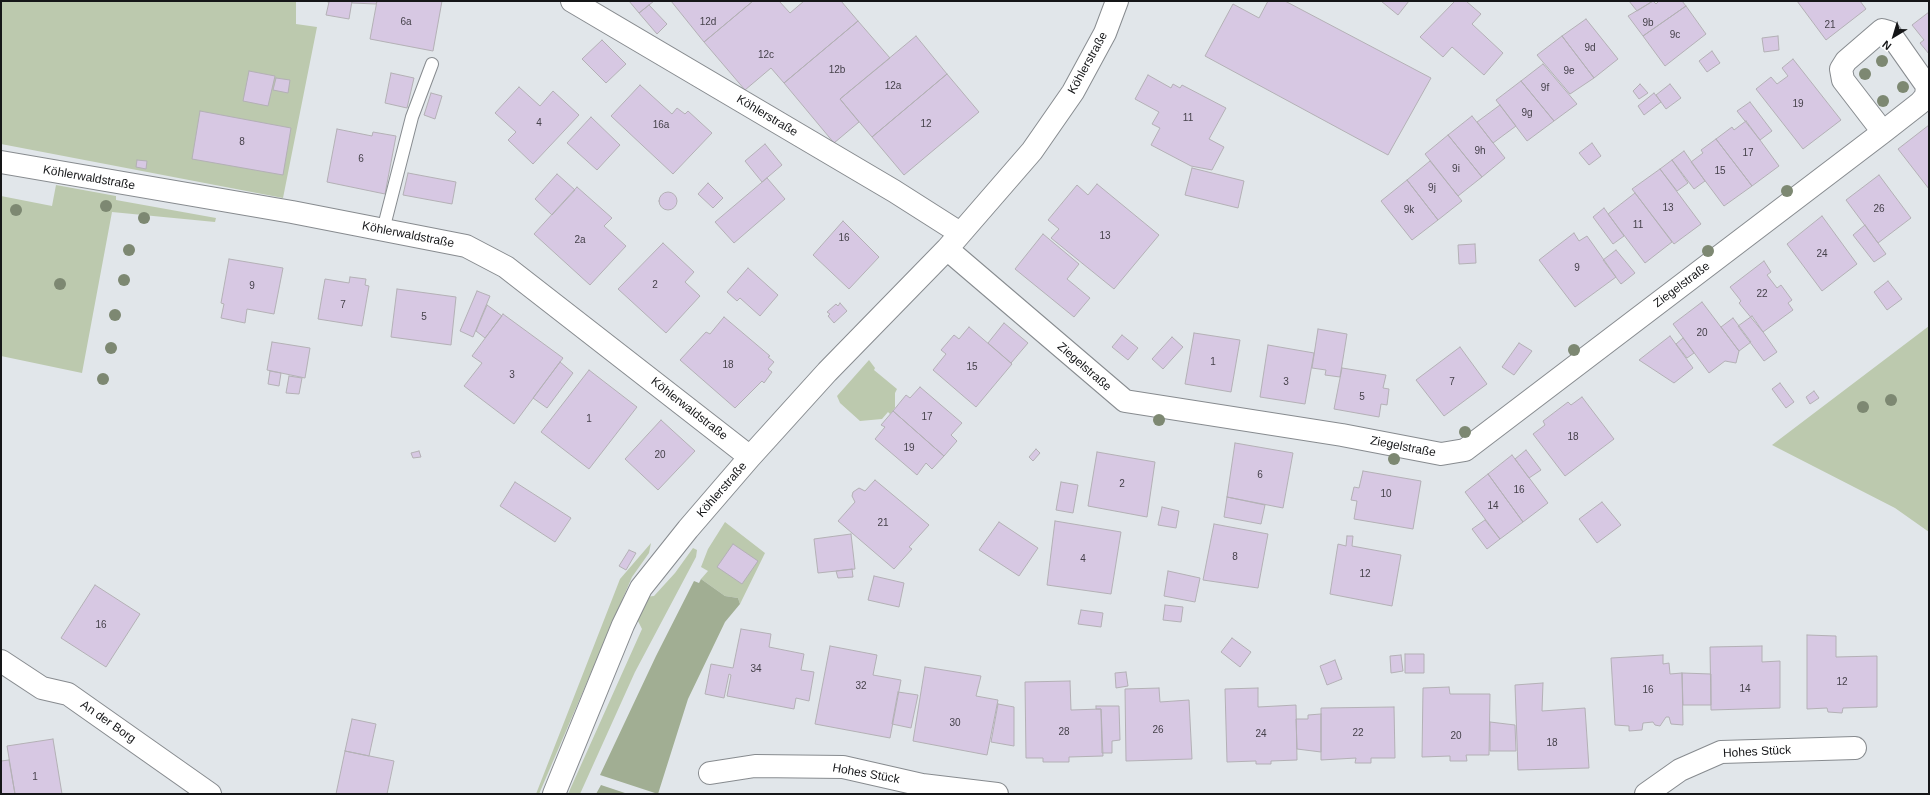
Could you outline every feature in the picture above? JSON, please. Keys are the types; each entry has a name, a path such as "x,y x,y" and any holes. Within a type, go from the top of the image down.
{"street":[{"name":"Köhlerstraße","path":"572,1 894,191 953,241"},
{"name":"Köhlerstraße","path":"554,794 623,625 641,588 688,529 750,457 827,372 953,241 1036,145 1076,85 1105,33 1117,1"},
{"name":"Ziegelstraße","path":"953,241 1124,401 1342,435 1441,454 1465,450 1883,132"},
{"name":"Köhlerwaldstraße","path":"1,162 466,246 506,267 750,457"},
{"name":"An der Borg","path":"1,661 42,688 68,694 210,794"},
{"name":"Hohes Stück","path":"1646,794 1680,770 1721,752 1855,748"},
{"name":"Hohes Stück","path":"710,772 754,766 843,768 922,785 997,794"}],"lane":[{"path":"383,230 412,118 432,64"}],"green space":[{"path":"1,1 296,1 296,24 317,27 283,198 1,144"},
{"path":"56,185 116,196 116,200 216,218 215,222 112,212 82,373 1,356 1,196 52,206"},
{"path":"1929,326 1929,532 1895,508 1772,445"},
{"path":"869,360 875,368 874,370 897,389 895,393 895,408 890,414 888,412 882,419 860,421 840,403 837,396"},
{"path":"725,522 765,553 740,604 738,598 725,596 701,579 708,571 701,567 708,549"},
{"path":"651,543 649,553 632,577 539,794 536,794 620,579"},
{"path":"693,548 697,550 696,557 635,672 580,794 568,794 642,629 635,615 645,597 654,596 675,573"},
{"path":"701,579 725,596 738,598 740,604 725,622 688,699 658,794 600,775 656,656 694,581 699,583"},
{"path":"601,785 628,794 596,794"}],"building":[{"path":"324,1 352,1 349,19 326,15 329,2"},
{"path":"352,1 377,1 376,4 352,3"},
{"path":"377,1 442,1 433,51 370,39"},
{"path":"629,1 654,1 639,13"},
{"path":"671,1 753,1 704,42"},
{"path":"753,1 779,1 790,13 804,1 841,1 858,21 784,83 771,68 745,90 704,42"},
{"path":"1268,1 1285,1 1431,78 1388,155 1205,56 1233,4 1259,18"},
{"path":"1381,1 1409,1 1398,15"},
{"path":"1455,1 1466,1 1481,14 1472,24 1503,53 1484,75 1452,47 1443,57 1420,37"},
{"path":"1629,1 1653,1 1637,11"},
{"path":"1653,1 1656,4 1659,1 1682,1 1686,6 1643,36 1628,16"},
{"path":"1797,1 1860,1 1866,9 1826,40"},
{"path":"649,5 667,24 657,34 639,13"},
{"path":"1686,6 1706,34 1665,66 1643,36"},
{"path":"1929,12 1929,54 1920,43 1924,40 1912,25"},
{"path":"1586,19 1618,59 1594,78 1562,36"},
{"path":"858,21 890,58 840,99 859,122 834,143 784,83"},
{"path":"916,36 947,74 872,137 840,99"},
{"path":"1562,36 1594,78 1570,94 1537,55"},
{"path":"1778,36 1779,50 1764,52 1762,38"},
{"path":"602,40 626,64 606,83 582,59"},
{"path":"1712,51 1720,63 1707,72 1699,61"},
{"path":"1793,59 1841,120 1803,149 1756,89 1771,77 1777,84 1788,76 1782,68"},
{"path":"1543,64 1577,104 1554,121 1521,81"},
{"path":"249,71 275,76 268,106 243,101"},
{"path":"391,73 414,78 407,108 385,103"},
{"path":"947,74 979,112 904,175 872,137"},
{"path":"1148,75 1171,88 1173,84 1180,88 1182,85 1226,108 1209,139 1224,147 1212,170 1191,166 1151,145 1160,128 1152,124 1159,112 1135,99"},
{"path":"276,78 290,80 288,93 273,90"},
{"path":"1521,81 1554,121 1527,141 1496,100"},
{"path":"1640,84 1648,93 1639,99 1633,91"},
{"path":"1670,84 1681,98 1666,109 1656,95"},
{"path":"640,85 672,114 677,108 685,114 688,111 712,133 673,174 611,116"},
{"path":"519,87 540,106 553,91 579,115 533,164 508,140 516,132 495,113"},
{"path":"431,93 442,96 435,119 424,115"},
{"path":"1654,93 1661,102 1644,115 1638,106"},
{"path":"1750,102 1772,131 1760,140 1737,111"},
{"path":"1500,105 1516,126 1493,143 1477,122"},
{"path":"200,111 291,128 283,175 192,159"},
{"path":"1472,116 1505,158 1482,177 1448,135"},
{"path":"591,117 620,145 597,170 567,143"},
{"path":"1746,121 1779,166 1752,186 1716,139 1732,127 1734,130"},
{"path":"1929,125 1929,189 1898,149"},
{"path":"337,129 372,136 373,132 396,136 385,194 327,182"},
{"path":"1448,135 1482,177 1458,196 1425,154"},
{"path":"1716,139 1752,186 1724,206 1691,162 1703,153 1701,150"},
{"path":"1592,143 1601,156 1589,165 1579,153"},
{"path":"765,144 782,165 762,182 745,161"},
{"path":"1684,151 1705,181 1694,189 1672,160"},
{"path":"137,160 147,161 146,169 136,167"},
{"path":"1672,160 1688,183 1677,191 1660,169"},
{"path":"1430,161 1462,201 1438,220 1407,180"},
{"path":"1192,168 1244,181 1238,208 1185,195"},
{"path":"1660,169 1701,224 1674,244 1632,189"},
{"path":"408,173 456,182 452,204 403,195"},
{"path":"557,174 575,190 552,215 535,199"},
{"path":"1879,175 1911,218 1878,243 1846,200"},
{"path":"767,178 785,199 734,243 715,222"},
{"path":"1407,180 1438,220 1412,240 1381,201"},
{"path":"708,183 723,198 713,208 698,194"},
{"path":"1097,184 1159,235 1114,289 1051,238 1059,229 1048,220 1077,185 1088,195"},
{"path":"577,187 612,218 604,226 626,246 590,285 534,234"},
{"path":"668,192 674,195 677,201 674,207 668,210 662,207 659,201 662,195"},
{"path":"1635,193 1672,242 1645,263 1608,214"},
{"path":"1604,208 1624,236 1613,244 1593,217"},
{"path":"1822,216 1857,264 1822,291 1787,244"},
{"path":"843,221 879,257 849,289 813,255"},
{"path":"1865,225 1886,254 1874,262 1853,235"},
{"path":"1574,233 1579,241 1587,236 1616,277 1575,307 1539,260"},
{"path":"1043,234 1079,264 1067,279 1090,298 1074,317 1015,269"},
{"path":"663,243 694,272 685,282 700,296 666,333 618,289"},
{"path":"1475,244 1476,263 1459,264 1458,245"},
{"path":"1616,250 1635,273 1621,284 1603,260"},
{"path":"229,259 283,268 274,314 247,309 245,323 221,318 224,304 221,303"},
{"path":"1764,261 1771,272 1767,275 1777,288 1781,285 1792,300 1788,303 1793,310 1763,332 1739,303 1741,301 1730,287"},
{"path":"748,268 778,295 760,316 740,298 737,301 727,292"},
{"path":"350,277 366,279 365,285 369,286 362,326 318,319 325,279 349,283"},
{"path":"1888,281 1902,299 1887,310 1874,292"},
{"path":"397,289 456,297 451,345 391,337"},
{"path":"477,291 490,296 473,337 460,331"},
{"path":"1702,302 1739,351 1736,363 1725,361 1709,373 1673,324"},
{"path":"840,303 847,311 834,323 828,316 830,314 827,312 836,304 838,306"},
{"path":"487,305 502,316 485,338 476,331"},
{"path":"503,314 563,358 514,424 464,386 482,363 472,356"},
{"path":"1752,316 1777,352 1764,361 1738,326"},
{"path":"724,317 770,356 768,357 774,362 768,369 772,372 764,383 762,381 735,408 680,360 706,332 710,334"},
{"path":"1733,318 1751,342 1739,351 1721,327"},
{"path":"1004,323 1028,343 1011,363 988,343"},
{"path":"969,327 1012,364 976,407 933,370 946,354 941,350 954,335 959,339"},
{"path":"1318,329 1347,334 1340,377 1325,375 1326,370 1312,368"},
{"path":"1194,333 1240,340 1231,392 1185,384"},
{"path":"1122,335 1138,348 1128,360 1112,347"},
{"path":"1670,336 1693,368 1674,383 1639,360"},
{"path":"1172,337 1183,347 1163,369 1152,359"},
{"path":"1683,338 1694,353 1687,358 1676,344"},
{"path":"272,342 310,348 305,378 267,370"},
{"path":"1519,343 1532,351 1514,375 1502,367"},
{"path":"1268,345 1314,353 1305,404 1260,397"},
{"path":"1460,347 1487,384 1444,416 1416,380"},
{"path":"560,362 573,373 547,408 533,398"},
{"path":"1342,368 1386,375 1383,388 1389,389 1387,405 1381,404 1379,417 1334,409"},
{"path":"589,370 637,407 589,469 541,432"},
{"path":"270,371 281,373 279,386 268,384"},
{"path":"289,376 302,378 299,394 286,393"},
{"path":"1780,383 1794,402 1786,408 1772,389"},
{"path":"920,387 962,423 951,435 957,441 944,456 893,411 906,395 910,398"},
{"path":"1814,391 1819,398 1810,404 1806,397"},
{"path":"1582,397 1614,439 1565,476 1533,434 1545,425 1543,421 1568,402 1571,405"},
{"path":"893,411 944,456 932,469 926,463 917,475 875,439 885,427 881,425"},
{"path":"661,420 695,451 658,490 625,459"},
{"path":"1235,443 1293,453 1283,508 1227,497"},
{"path":"1036,449 1040,453 1033,461 1029,457"},
{"path":"1526,450 1541,470 1529,478 1515,459"},
{"path":"419,451 421,457 413,458 411,453"},
{"path":"1097,452 1155,462 1147,517 1088,506"},
{"path":"1512,455 1548,503 1523,522 1488,474"},
{"path":"1363,471 1421,481 1413,529 1354,519 1357,501 1351,500 1354,487 1359,488"},
{"path":"1488,474 1523,522 1500,539 1465,492"},
{"path":"875,480 929,525 909,547 912,549 894,569 838,521 855,502 852,496 853,492 859,488 865,491"},
{"path":"515,482 571,518 555,542 500,506"},
{"path":"1061,482 1078,485 1073,513 1056,510"},
{"path":"1227,497 1265,505 1261,524 1224,517"},
{"path":"1602,502 1621,525 1597,543 1579,519"},
{"path":"1162,507 1179,511 1176,528 1158,525"},
{"path":"1485,520 1500,539 1487,549 1472,529"},
{"path":"1055,521 1121,532 1111,594 1047,585"},
{"path":"999,522 1038,548 1019,576 979,550"},
{"path":"1214,524 1268,534 1258,588 1203,580"},
{"path":"851,534 855,569 818,573 814,539"},
{"path":"1347,536 1353,536 1352,546 1401,555 1392,606 1330,594 1338,544 1346,546"},
{"path":"733,544 758,561 742,584 717,567"},
{"path":"629,550 636,553 626,570 619,566"},
{"path":"852,569 853,577 838,578 836,571"},
{"path":"1168,571 1200,578 1195,602 1164,596"},
{"path":"874,576 904,583 899,607 868,600"},
{"path":"95,585 140,614 106,667 61,638"},
{"path":"1165,605 1183,607 1181,622 1163,620"},
{"path":"1081,610 1103,613 1101,627 1078,624"},
{"path":"741,629 771,634 769,647 804,654 801,670 814,672 809,701 796,698 794,709 727,696 731,675 729,674 724,698 705,694 711,664 733,668"},
{"path":"1807,635 1836,636 1836,657 1877,656 1877,707 1843,708 1842,713 1828,712 1827,708 1807,709"},
{"path":"1232,638 1251,652 1240,667 1221,652"},
{"path":"830,646 877,655 873,675 901,680 890,738 815,724"},
{"path":"1762,646 1762,662 1780,661 1780,708 1711,710 1710,647"},
{"path":"1405,654 1424,654 1424,673 1405,673"},
{"path":"1401,655 1403,671 1391,673 1390,656"},
{"path":"1663,655 1663,664 1669,663 1670,674 1682,673 1683,725 1671,724 1669,717 1666,717 1660,726 1655,725 1653,722 1643,723 1642,730 1629,731 1629,726 1615,725 1611,658"},
{"path":"1335,660 1342,679 1327,685 1320,666"},
{"path":"925,667 981,676 976,696 998,700 987,755 913,741"},
{"path":"1126,672 1128,686 1116,688 1115,673"},
{"path":"1682,673 1711,674 1711,705 1683,705"},
{"path":"1070,681 1071,710 1101,709 1103,756 1069,757 1069,762 1043,762 1043,758 1026,758 1025,682"},
{"path":"1543,683 1542,711 1585,708 1589,768 1518,770 1515,685"},
{"path":"1449,687 1450,694 1490,694 1489,755 1466,755 1467,761 1450,761 1450,756 1422,757 1423,688"},
{"path":"1159,688 1160,702 1189,700 1192,759 1126,761 1125,689"},
{"path":"1258,688 1258,707 1296,705 1297,760 1271,761 1271,764 1256,764 1256,761 1227,762 1225,689"},
{"path":"898,692 918,695 911,728 892,724"},
{"path":"998,704 1014,707 1014,746 991,742"},
{"path":"1096,706 1119,706 1120,740 1112,741 1112,753 1102,753 1101,709 1096,709"},
{"path":"1394,707 1395,758 1371,758 1371,763 1355,763 1356,758 1321,760 1321,708"},
{"path":"1321,714 1321,752 1297,749 1296,719 1308,719 1308,715"},
{"path":"352,719 376,724 369,756 345,751"},
{"path":"1490,722 1515,725 1516,751 1490,751"},
{"path":"53,739 62,794 15,794 7,746"},
{"path":"345,751 394,761 387,794 336,794"},
{"path":"9,760 15,794 1,794 1,761"}]}
